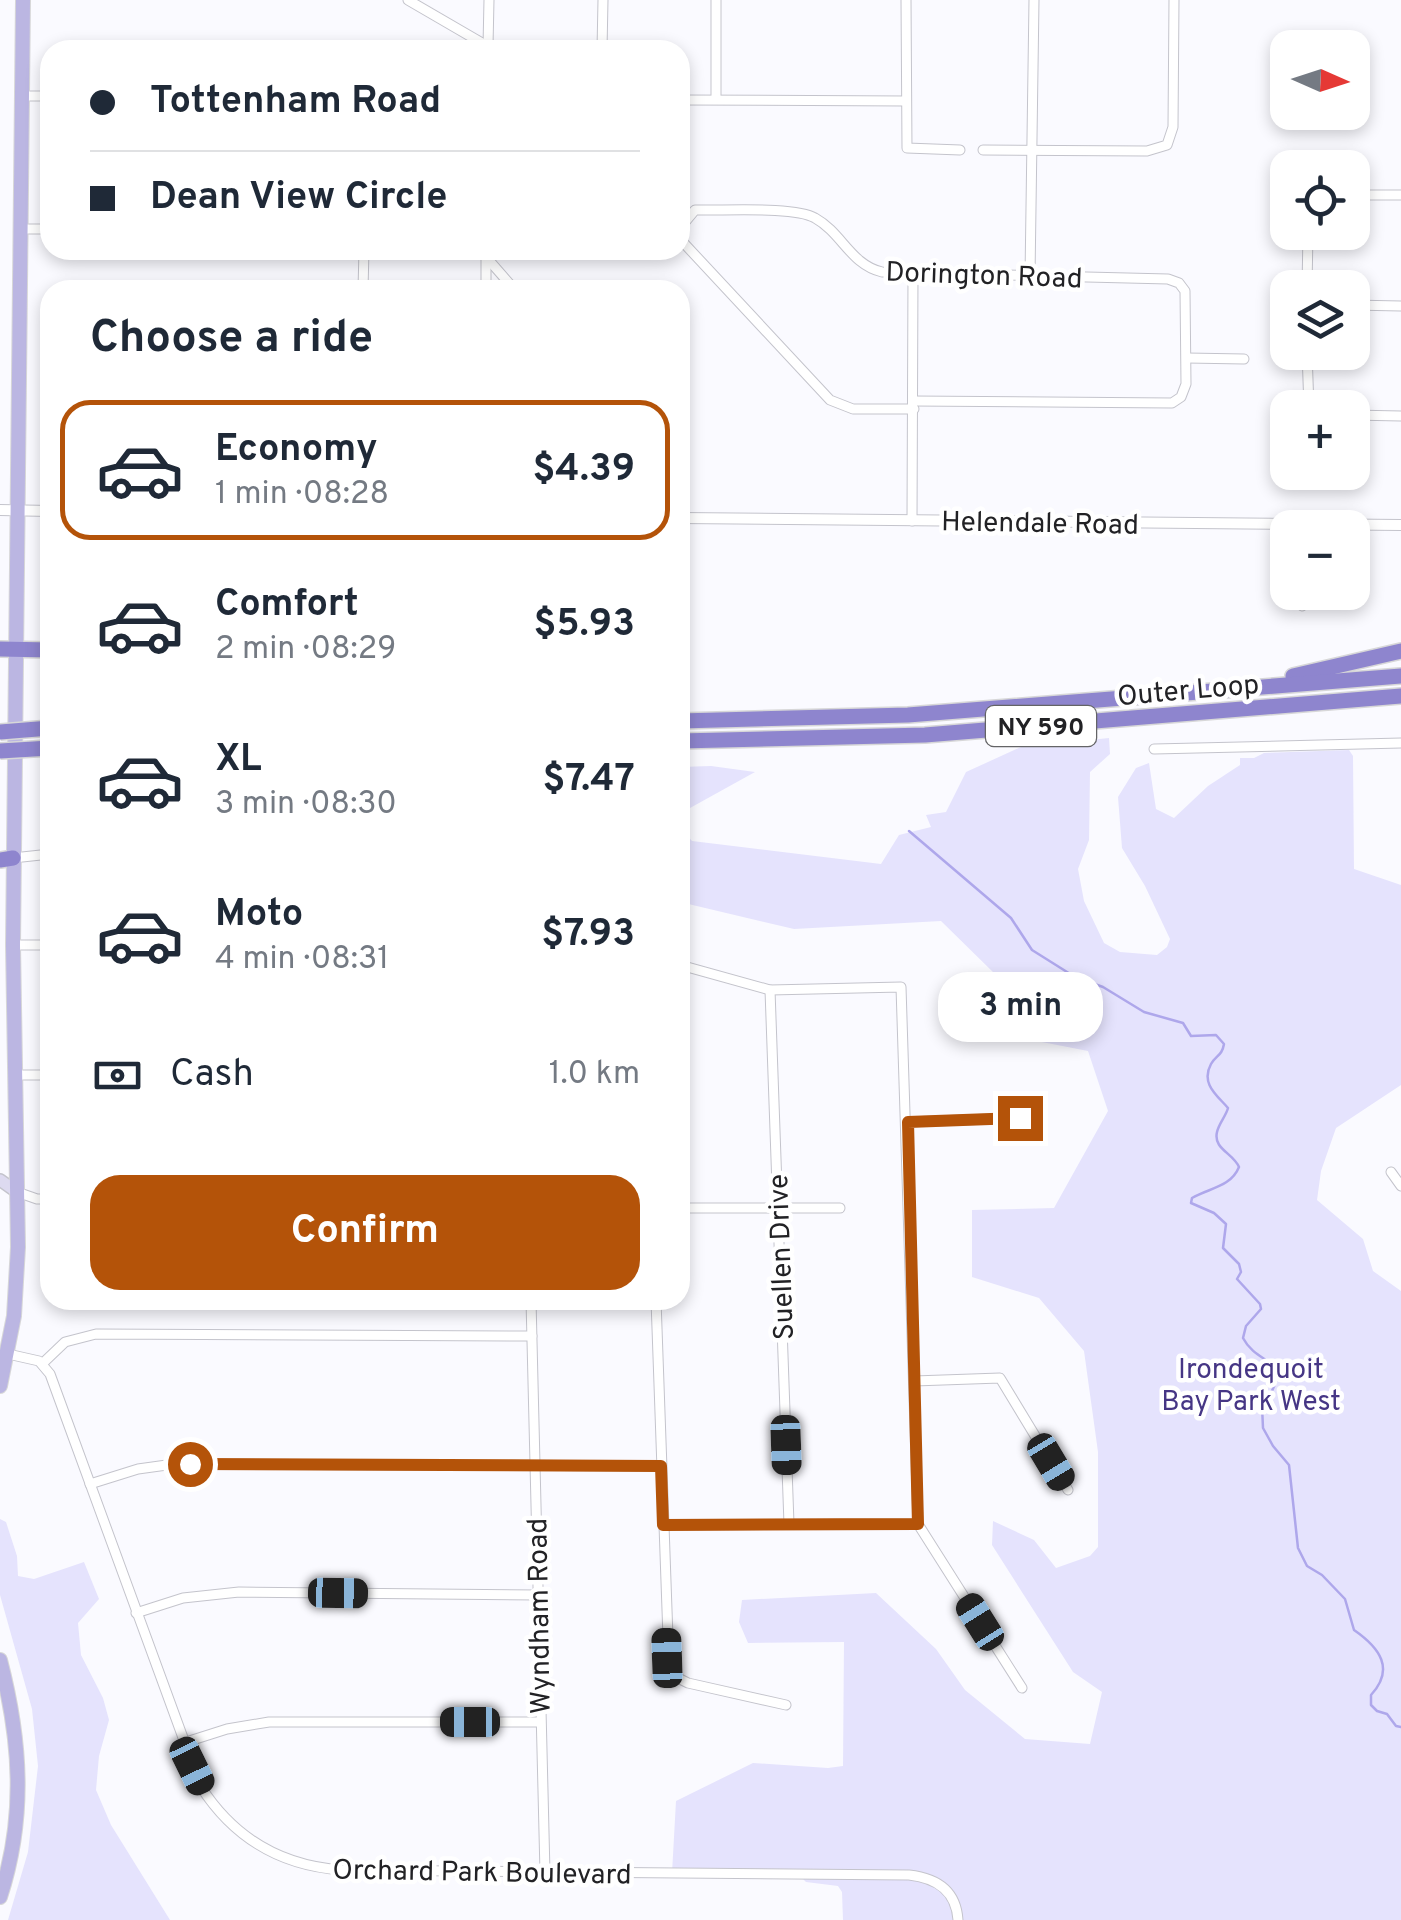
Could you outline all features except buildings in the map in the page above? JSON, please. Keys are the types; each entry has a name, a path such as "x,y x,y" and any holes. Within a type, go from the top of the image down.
{"highway":[{"path":"7,649 40,650"},
{"path":"1157,696 1300,675 1401,651"},
{"name":"Outer Loop","path":"690,721 863,718 1401,676"},
{"name":"Outer Loop","path":"690,741 925,736 1401,696"},
{"path":"0,732 40,729"},
{"path":"0,751 40,749"}],"main road":[{"path":"0,1386 8,1354 17,1271 13,945 7,859 7,649 18,510 23,0"},
{"path":"0,1154 10,1141 15,1124"},
{"path":"0,1180 17,1192"},
{"path":"0,1660 15,1726 19,1785 14,1842 0,1897"}],"street":[{"path":"408,0 477,40"},
{"path":"489,0 491,40"},
{"path":"602,40 603,0"},
{"path":"716,0 716,98"},
{"path":"906,0 907,148 960,150"},
{"path":"1030,277 1034,0"},
{"path":"983,150 1155,150 1167,145 1173,127 1174,0"},
{"path":"22,96 40,96"},
{"path":"690,99 906,101"},
{"path":"1370,195 1401,195"},
{"name":"Dorington Road","path":"690,216 695,210 800,212 824,224 866,267 882,272 1174,280 1183,286 1186,296 1187,358"},
{"path":"22,229 40,229"},
{"path":"690,251 830,400 853,409 914,405 1166,404 1177,400 1184,391 1187,358 1244,359"},
{"path":"489,260 506,280"},
{"path":"912,521 913,274"},
{"path":"1370,306 1401,306"},
{"path":"1370,415 1401,416"},
{"path":"0,510 40,511"},
{"name":"Helendale Road","path":"690,518 1270,526"},
{"name":"Helendale Road","path":"1370,525 1401,524"},
{"path":"1154,750 1401,744"},
{"path":"7,859 40,855"},
{"path":"13,945 40,945"},
{"path":"690,967 770,990 901,987 918,1524 1022,1688"},
{"name":"Suellen Drive","path":"770,990 788,1524"},
{"path":"14,1075 40,1075"},
{"path":"908,1122 1020,1118"},
{"path":"1390,1172 1401,1186"},
{"path":"17,1192 40,1199"},
{"path":"690,1208 840,1208"},
{"name":"Wyndham Road","path":"531,1310 544,1873"},
{"path":"656,1310 667,1658 672,1672 696,1686 786,1705"},
{"path":"8,1354 44,1364 65,1342 90,1334 532,1336"},
{"name":"Orchard Park Boulevard","path":"44,1364 202,1787 222,1816 250,1840 286,1860 342,1870 922,1877 935,1881 953,1896 958,1920"},
{"path":"914,1381 1000,1378 1068,1490"},
{"path":"90,1484 138,1469 174,1464 661,1466"},
{"path":"663,1525 918,1524"},
{"path":"136,1613 183,1598 239,1592 538,1595"},
{"path":"183,1743 227,1728 269,1722 540,1722"}],"green space":[{"name":"Irondequoit Bay Park West","path":"1109,738 1110,754 1090,772 1089,840 1078,869 1084,901 1104,943 1120,952 1157,955 1170,939 1122,848 1118,797 1136,768 1149,763 1156,809 1174,818 1208,786 1240,765 1240,758 1264,753 1349,750 1353,756 1354,869 1401,885 1401,1085 1336,1128 1321,1171 1317,1200 1363,1239 1373,1271 1401,1291 1401,1920 843,1920 842,1892 838,1886 806,1882 797,1873 672,1873 676,1801 753,1763 843,1766 844,1642 748,1643 739,1622 742,1600 876,1593 936,1649 965,1690 1025,1739 1090,1744 1102,1692 1073,1672 992,1545 993,1521 1034,1540 1056,1568 1090,1556 1098,1547 1098,1452 1084,1351 1039,1298 972,1277 972,1210 1054,1208 1108,1111 1088,1051 995,1033 981,1019 995,974 941,921 794,929 690,904 690,839 881,864 899,835 931,827 926,815 946,812 966,772 1021,747"},
{"path":"711,766 755,772 690,808 690,767"},
{"path":"0,1519 6,1522 17,1556 18,1576 34,1579 84,1562 99,1599 78,1623 81,1655 103,1698 109,1720 99,1756 96,1790 111,1825 170,1920 8,1920 28,1852 38,1766 32,1709 0,1595"}],"waterway":[{"path":"909,831 1011,918 1032,950 1144,1012 1183,1023 1191,1036 1216,1035 1224,1044 1211,1064 1208,1078 1228,1108 1217,1132 1218,1143 1239,1167 1231,1179 1192,1198 1191,1203 1214,1213 1226,1224 1223,1248 1239,1264 1241,1272 1237,1279 1260,1304 1261,1309 1246,1326 1243,1338 1276,1371 1277,1379 1262,1406 1263,1428 1289,1465 1298,1548 1307,1566 1322,1575 1345,1599 1354,1630 1377,1652 1383,1668 1371,1695 1371,1705 1401,1727"}],"route":[{"path":"190,1464 661,1466 663,1525 918,1524 908,1122 1020,1118"}]}
